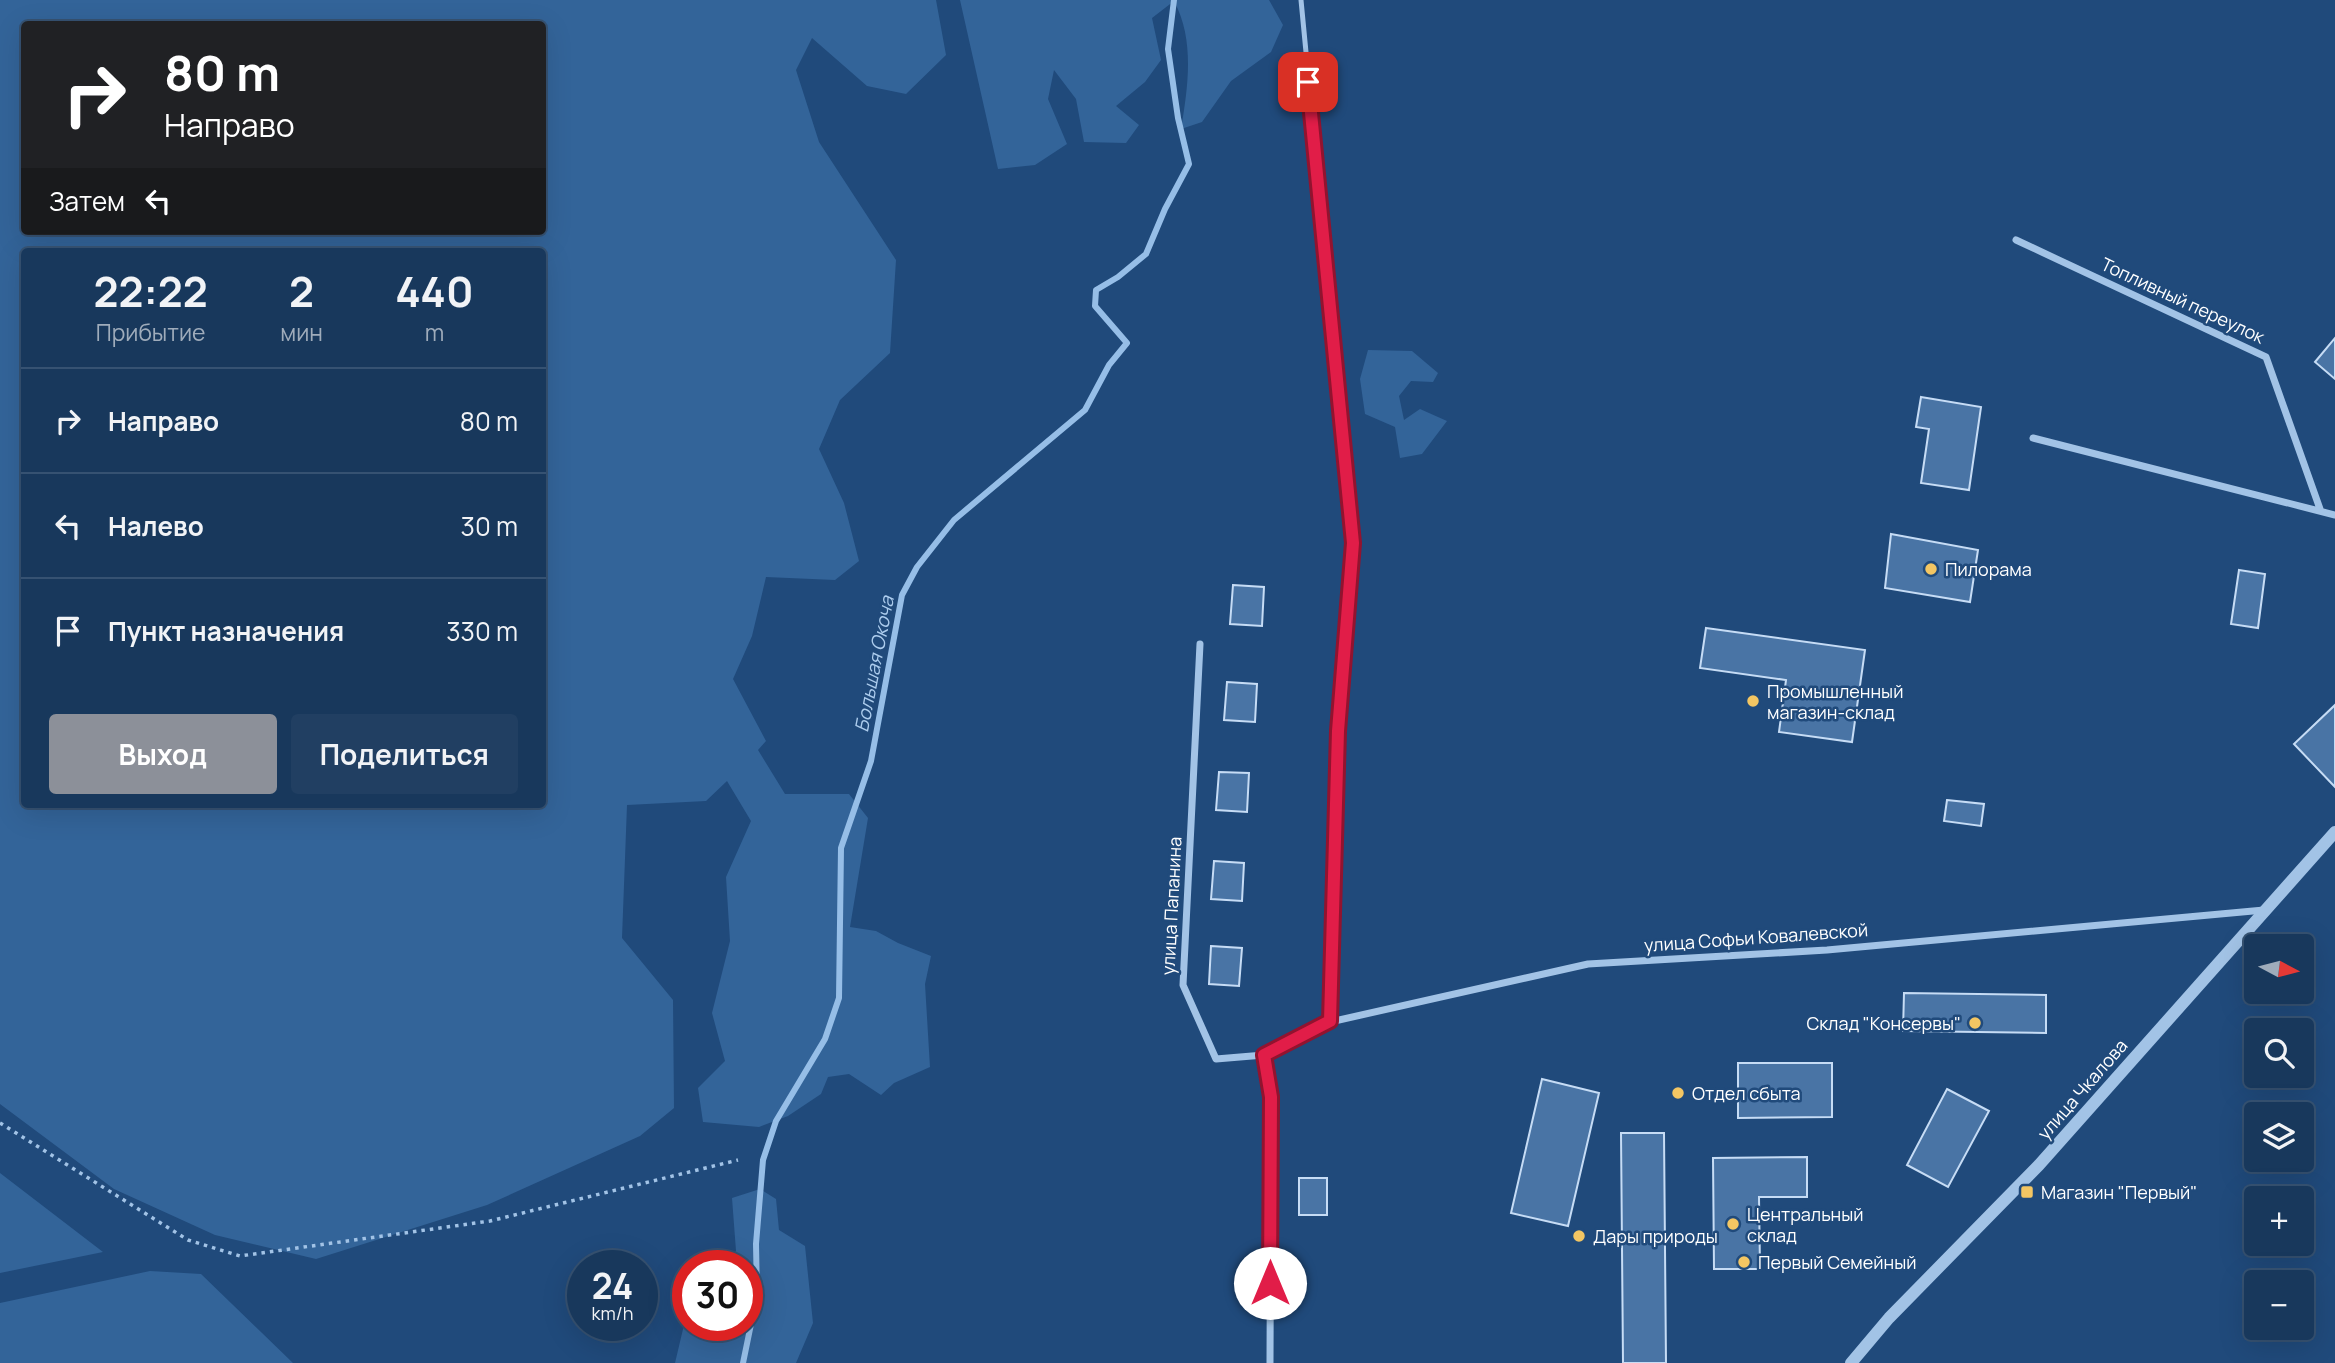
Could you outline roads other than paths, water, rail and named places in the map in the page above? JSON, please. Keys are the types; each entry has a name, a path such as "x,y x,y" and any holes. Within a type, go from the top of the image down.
{"street":[{"name":"Топливный переулок","path":"2016,240 2266,357 2320,509"},
{"path":"2032,438 2335,514"},
{"name":"улица Папанина","path":"1200,644 1183,985 1216,1059 1264,1055"},
{"name":"улица Чкалова","path":"1851,1363 1889,1318 2039,1165 2335,832"},
{"name":"улица Софьи Ковалевской","path":"1264,1055 1330,1021 1588,964 1827,950 2264,910"},
{"path":"1264,1055 1271,1097 1270,1363"}],"lane":[{"path":"1301,0 1353,543 1338,731 1330,1021"}],"waterway":[{"name":"Большая Окоча","path":"743,1363 757,1295 756,1244 763,1160 776,1121 825,1039 839,998 841,848 871,761 902,595 917,567 954,520 1085,410 1109,365 1127,343 1095,306 1096,290 1118,277 1146,254 1165,209 1189,164 1178,118 1168,49 1174,0"}],"place":[{"name":"Пилорама","path":"1931,569"},
{"name":"Промышленный магазин-склад","path":"1753,701"},
{"name":"Склад \"Консервы\"","path":"1975,1023"},
{"name":"Отдел сбыта","path":"1678,1093"},
{"name":"Магазин \"Первый\"","path":"2027,1192"},
{"name":"Центральный склад","path":"1733,1224"},
{"name":"Дары природы","path":"1579,1236"},
{"name":"Первый Семейный","path":"1744,1262"}]}
